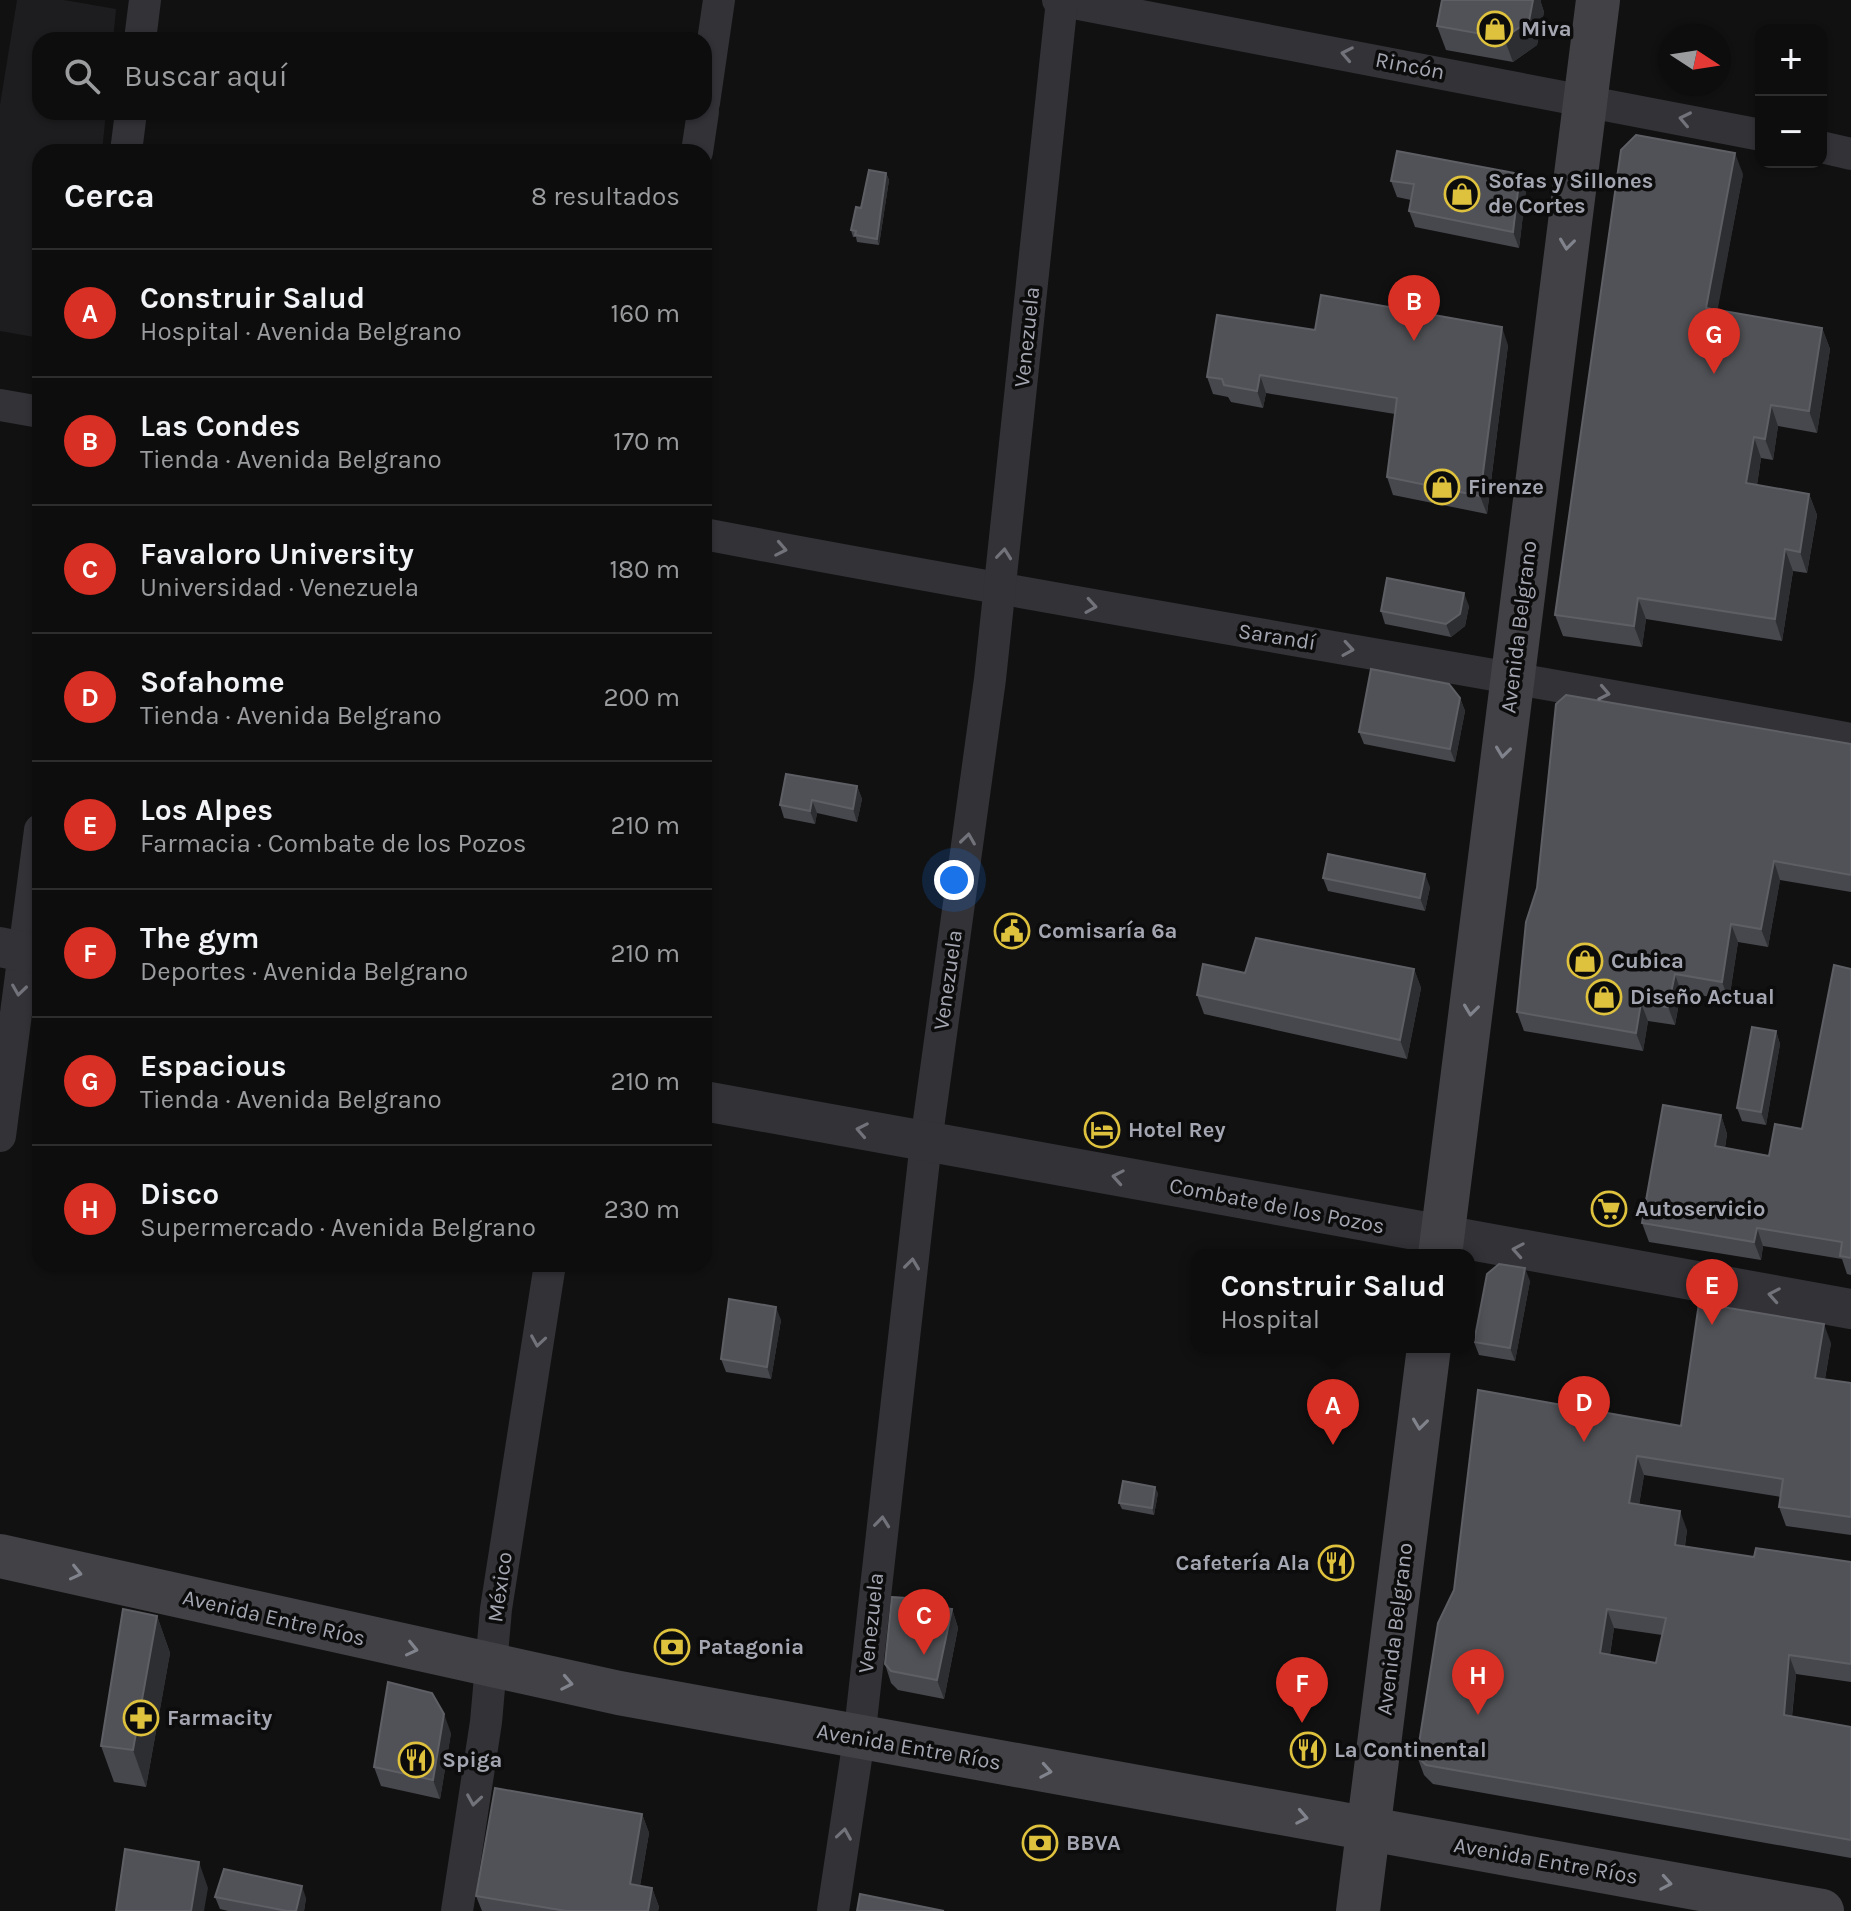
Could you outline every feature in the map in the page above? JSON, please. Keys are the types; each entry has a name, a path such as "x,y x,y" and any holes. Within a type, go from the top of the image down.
{"main road":[{"name":"Avenida Belgrano","path":"1442,1246 1598,0"},
{"name":"Avenida Belgrano","path":"1358,1911 1428,1353"},
{"name":"Avenida Entre Ríos","path":"0,1556 490,1667 859,1739 1822,1911"}],"street":[{"path":"141,32 145,0"},
{"path":"712,48 719,0"},
{"name":"Rincón","path":"1061,0 1585,98 1755,134"},
{"name":"Venezuela","path":"833,1911 859,1739 926,1142 1000,591 1061,0"},
{"path":"127,144 130,120"},
{"path":"698,144 702,120"},
{"path":"1827,148 1851,154"},
{"path":"0,405 32,411"},
{"name":"Sarandí","path":"712,536 1000,591 1512,676 1851,739"},
{"path":"0,1136 32,884"},
{"name":"Combate de los Pozos","path":"712,1102 926,1142 1442,1246"},
{"name":"Combate de los Pozos","path":"1475,1251 1851,1309"},
{"name":"México","path":"457,1911 549,1272"}],"shaded area":[{"path":"17,0 64,0 116,9 114,32 32,32 32,120 105,120 103,144 32,144 32,337 0,331 0,105"}],"building":[{"path":"1442,0 1533,0 1529,21 1504,38 1437,26"},
{"path":"1636,135 1735,153 1706,308 1822,328 1809,411 1771,405 1765,439 1754,437 1746,483 1809,494 1800,552 1785,549 1775,619 1638,598 1634,626 1555,615 1621,150"},
{"path":"1397,151 1520,174 1513,232 1409,211 1414,184 1391,181"},
{"path":"869,170 886,173 877,239 855,235 856,231 851,230 856,207 861,208"},
{"path":"1321,295 1502,327 1480,496 1387,477 1397,398 1260,375 1257,391 1224,385 1222,379 1207,377 1217,315 1315,330"},
{"path":"1387,578 1464,593 1460,614 1446,624 1381,611"},
{"path":"1371,669 1449,684 1460,698 1450,749 1359,732"},
{"path":"1566,695 1851,744 1851,875 1774,861 1761,929 1731,924 1722,982 1675,974 1668,1007 1641,1003 1636,1033 1517,1012 1526,922 1537,888 1556,704"},
{"path":"786,774 857,786 853,809 812,800 810,811 780,805"},
{"path":"1328,854 1425,874 1420,898 1323,878"},
{"path":"1256,938 1414,969 1400,1040 1197,995 1203,964 1245,973"},
{"path":"1834,965 1851,969 1851,1258 1840,1256 1842,1242 1757,1228 1754,1242 1642,1223 1663,1105 1721,1115 1715,1146 1769,1156 1775,1124 1802,1129"},
{"path":"1752,1027 1776,1031 1761,1112 1737,1108"},
{"path":"1499,1264 1525,1268 1510,1348 1475,1342 1487,1274"},
{"path":"729,1299 776,1307 767,1367 721,1359"},
{"path":"1699,1303 1824,1324 1815,1378 1851,1383 1851,1517 1779,1507 1783,1479 1637,1456 1629,1503 1680,1511 1675,1545 1754,1557 1756,1548 1851,1562 1851,1664 1789,1655 1784,1715 1851,1727 1851,1840 1426,1765 1417,1756 1438,1623 1454,1590 1478,1390 1681,1426","holes":["1607,1609 1666,1618 1656,1663 1600,1653"]},
{"path":"1123,1481 1155,1487 1152,1508 1119,1503"},
{"path":"892,1597 935,1600 934,1606 952,1609 937,1680 891,1671 885,1664"},
{"path":"123,1609 157,1616 133,1750 101,1746"},
{"name":"Spiga","path":"388,1682 432,1693 444,1714 433,1780 374,1767"},
{"path":"495,1788 642,1814 630,1884 652,1888 648,1911 566,1911 476,1896"},
{"path":"125,1849 199,1862 191,1911 116,1911"},
{"path":"224,1869 302,1886 296,1911 215,1897"},
{"path":"860,1894 944,1911 857,1911"}],"place":[{"name":"Miva","path":"1495,29"},
{"name":"Sofas y Sillones de Cortes","path":"1462,194"},
{"name":"Las Condes","path":"1414,341"},
{"name":"Espacious","path":"1714,374"},
{"name":"Firenze","path":"1442,487"},
{"name":"Comisaría 6ª","path":"1012,931"},
{"name":"Cubica","path":"1585,961"},
{"name":"Diseño Actual","path":"1604,997"},
{"name":"Hotel Rey","path":"1102,1130"},
{"name":"Autoservicio","path":"1609,1209"},
{"name":"Los Alpes","path":"1712,1325"},
{"name":"Sofahome","path":"1584,1442"},
{"name":"Construir Salud","path":"1333,1445"},
{"name":"Cafetería Ala","path":"1336,1563"},
{"name":"Patagonia","path":"672,1647"},
{"name":"Favaloro University","path":"924,1655"},
{"name":"Disco","path":"1478,1715"},
{"name":"Farmacity","path":"141,1718"},
{"name":"The gym","path":"1302,1723"},
{"name":"La Continental","path":"1308,1750"},
{"name":"Spiga","path":"416,1760"},
{"name":"BBVA","path":"1040,1843"}]}
